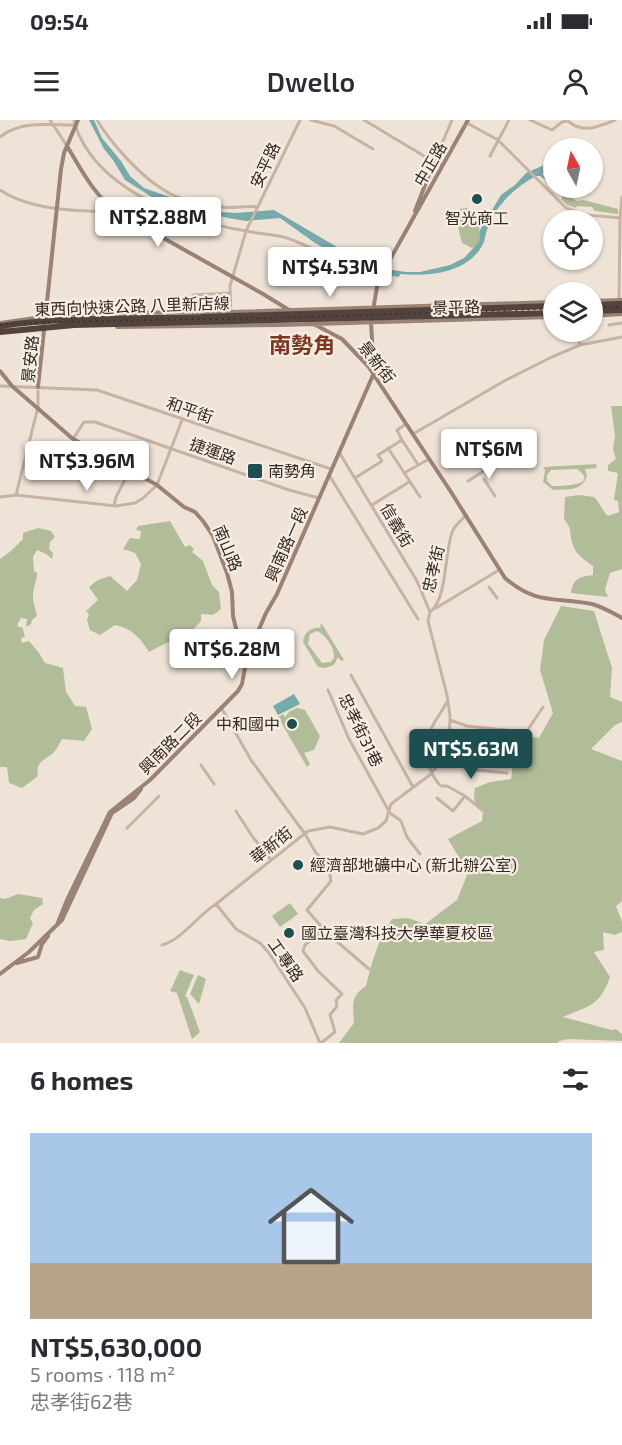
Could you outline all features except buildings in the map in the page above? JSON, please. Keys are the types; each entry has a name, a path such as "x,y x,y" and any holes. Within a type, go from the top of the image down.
{"highway":[{"path":"603,302 621,301"},
{"name":"東西向快速公路 八里新店線","path":"1,323 45,318 202,318 543,304"},
{"path":"45,318 220,312"},
{"path":"603,314 621,313"},
{"name":"東西向快速公路 八里新店線","path":"0,332 74,325 543,315"}],"main road":[{"name":"景安路","path":"38,387 61,169 76,122"},
{"name":"中正路","path":"374,373 371,322 378,282 467,122"},
{"name":"景新街","path":"67,146 93,189 117,212 342,339 359,355 374,373 499,570 516,588 545,599 591,604 622,618"},
{"path":"414,214 434,162"},
{"name":"景平路","path":"45,318 95,313 543,304"},
{"name":"景平路","path":"45,318 56,321 211,320 231,312"},
{"name":"景平路","path":"0,332 45,328 314,324 543,315"},
{"name":"南山路","path":"0,372 12,386 73,439 157,485 183,507 195,512 213,536 232,592 233,616 238,638 247,657"},
{"name":"興南路一段","path":"247,657 374,373"},
{"name":"興南路二段","path":"0,974 29,952 57,925 110,812 143,786 222,709 242,684 247,657"},
{"name":"興南路二段","path":"8,967 38,957 42,944 52,929"}],"street":[{"name":"景新街","path":"50,120 67,146"},
{"path":"97,120 133,164 164,191 223,207 246,206 257,209"},
{"name":"安平路","path":"231,325 230,293 247,229 300,120"},
{"path":"311,120 334,126 373,149"},
{"path":"364,120 434,162 443,165"},
{"path":"434,162 452,120"},
{"path":"490,156 509,120"},
{"path":"530,120 552,130 562,122 568,121 576,128 588,129 615,120"},
{"path":"0,137 16,128 76,122 79,137 102,169 123,186 169,211 286,238 312,248 378,282"},
{"path":"467,122 498,140 566,208 588,215 620,218"},
{"path":"0,190 28,202 57,208 117,212"},
{"path":"621,313 620,208 622,197"},
{"path":"193,295 230,293"},
{"path":"609,325 622,323"},
{"path":"412,434 506,380 580,345 622,338"},
{"name":"和平街","path":"0,386 97,390 330,472"},
{"name":"景安路","path":"16,495 38,407 38,387"},
{"path":"0,497 16,495 114,506 135,503 157,485 182,420"},
{"name":"捷運路","path":"73,439 84,422 89,421 289,490 319,498"},
{"path":"406,424 397,430 417,463"},
{"path":"355,478 382,461 378,455 402,440"},
{"path":"388,448 420,497"},
{"name":"信義街","path":"339,452 417,581 430,612"},
{"path":"404,473 429,459"},
{"path":"468,482 500,461"},
{"path":"114,506 116,497 130,470"},
{"path":"330,472 417,619"},
{"path":"484,479 495,496"},
{"path":"372,505 409,482"},
{"name":"忠孝街","path":"305,834 308,831 330,827 363,834 382,825 390,813 391,804 431,774 449,745 450,720 447,700 428,621 430,612 436,608 446,574 445,560 452,542 454,527 466,515"},
{"path":"436,608 499,570"},
{"path":"489,587 497,598"},
{"path":"351,675 413,787"},
{"name":"忠孝街31巷","path":"328,690 349,739 390,813 401,822 407,837 420,854"},
{"path":"447,700 442,713 428,734 426,743 431,774 441,786 447,786 465,796 487,814"},
{"path":"450,720 467,726 524,732 527,731 543,706"},
{"name":"華新街","path":"162,945 174,939 206,910 305,834 250,760 222,709"},
{"path":"441,760 475,771 507,773"},
{"path":"201,765 214,784"},
{"path":"127,828 159,796"},
{"path":"437,798 453,811 465,796"},
{"path":"236,811 271,860"},
{"path":"305,834 316,853 328,864 331,881 307,910 327,933 369,969"},
{"name":"工專路","path":"216,904 236,929 260,943 269,953 305,1008 321,1043 335,1032 330,1015 337,1006 336,1000 342,994 318,971 303,951 305,945 324,929"}],"green space":[{"path":"561,199 584,200 618,209 618,214 594,210 592,207 577,206 576,208 567,205"},
{"path":"467,208 477,219 480,230 478,245 472,248 462,243 456,219 460,209"},
{"path":"611,406 622,406 622,569 610,573 605,590 608,597 571,593 573,584 578,579 593,575 593,566 574,548 570,530 564,519 565,497 579,495 594,497 608,516 619,512 618,501 614,500 618,473 608,471 608,465 616,459 613,449 615,436"},
{"path":"596,464 597,468 585,469 587,476 582,485 578,487 553,490 543,482 545,470 543,467","holes":["577,469 583,475 582,482 576,484 552,486 547,481 547,475 551,470"]},
{"path":"170,521 185,547 190,545 194,549 192,552 203,561 212,585 219,592 221,609 213,615 201,614 201,621 190,633 149,652 135,634 121,626 115,625 100,635 90,630 87,620 89,614 86,611 98,600 89,587 98,580 110,576 127,591 137,580 141,564 135,553 123,549 130,538 140,539 141,531 136,530 138,526"},
{"path":"38,528 51,531 55,537 50,542 49,549 53,553 52,559 37,550 33,557 34,571 37,573 33,595 37,616 26,627 27,619 21,618 18,623 18,627 22,627 25,636 21,639 22,643 29,641 45,663 63,668 66,692 75,706 86,707 92,729 84,741 62,739 54,752 39,764 38,776 22,788 9,783 7,767 0,767 0,559 23,539 23,533"},
{"path":"561,606 594,611 612,668 610,697 622,702 622,722 615,725 591,749 622,761 622,901 616,906 622,922 622,932 615,935 603,932 604,950 594,952 610,977 602,994 593,1004 563,1017 612,1030 616,1029 622,1034 622,1041 568,1039 558,1043 339,1043 354,1023 355,998 366,986 376,951 392,919 408,918 425,924 457,900 468,873 448,839 482,821 483,811 475,801 475,788 490,782 511,779 514,756 526,736 539,738 553,713 540,670 544,640"},
{"path":"322,624 344,660 341,661 338,657 334,665 325,668 318,667 303,642 306,633 311,629 321,628","holes":["317,631 324,636 333,650 334,658 331,662 322,663 308,644 310,634"]},
{"path":"297,708 305,710 320,736 314,750 304,753 310,764 307,767 278,717 283,714 285,717"},
{"path":"18,894 42,898 43,904 34,910 30,918 33,923 26,939 10,941 0,939 0,898 5,899"},
{"path":"290,903 298,914 280,927 272,916"},
{"path":"180,970 194,975 185,996 200,1032 192,1039 177,993 170,991"},
{"path":"198,975 206,979 199,1004 190,994"}],"water":[{"path":"89,120 94,120 102,138 130,176 144,188 221,212 274,210 354,257 380,268 406,272 420,272 450,265 464,258 479,242 480,230 501,195 526,173 543,165 543,178 536,176 520,186 500,206 490,222 483,244 477,254 468,261 447,271 423,275 400,274 399,277 355,265 315,243 280,218 246,221 155,199 125,180 104,149"},
{"path":"294,694 300,704 278,715 273,706"}],"railway":[{"path":"603,308 622,307"},
{"path":"0,325 543,309"}],"place":[{"name":"智光商工","path":"477,199"},
{"name":"南勢角","path":"255,471"},
{"name":"中和國中","path":"292,724"},
{"name":"經濟部地礦中心 (新北辦公室)","path":"298,865"},
{"name":"國立臺灣科技大學華夏校區","path":"289,933"}],"district":[{"name":"南勢角","path":"302,345"}]}
